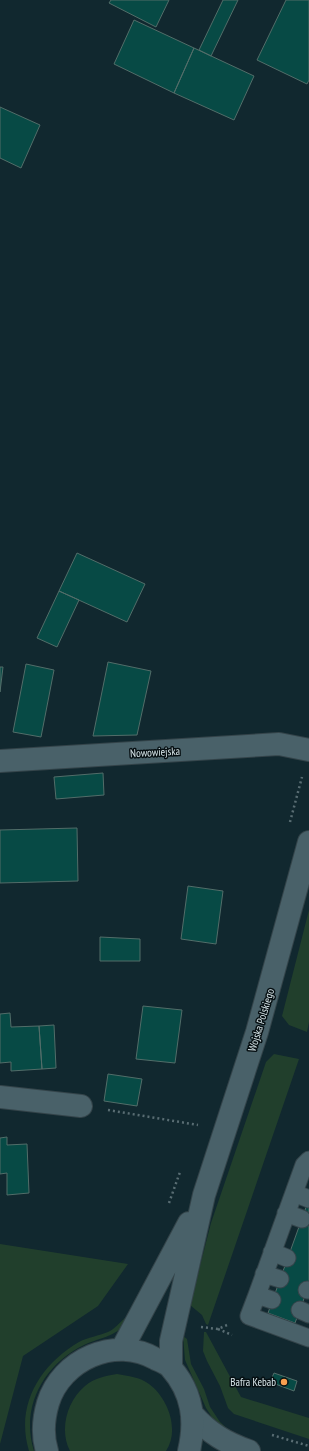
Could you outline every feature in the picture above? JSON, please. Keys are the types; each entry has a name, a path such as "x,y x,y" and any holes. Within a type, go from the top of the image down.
{"main road":[{"name":"Nowowiejska","path":"0,761 279,744 308,750"},
{"name":"Wojska Polskiego","path":"171,1367 171,1341 204,1195 260,1025 309,842"},
{"path":"0,1097 81,1106"},
{"name":"Wojska Polskiego","path":"122,1349 204,1195"},
{"path":"47,1451 43,1438 44,1414 51,1392 66,1372 83,1359 102,1352 122,1349 146,1353 171,1367 188,1395 193,1415 194,1432 189,1451"},
{"path":"193,1415 206,1429 220,1440 248,1451"}],"lane":[{"path":"309,1160 304,1165 301,1196 286,1213 280,1255 272,1277 264,1297 249,1316 309,1338"},
{"path":"286,1213 302,1219"}],"path":[{"path":"290,823 308,750"},
{"path":"81,1106 198,1125"},
{"path":"195,1132 200,1117"},
{"path":"168,1206 182,1169"},
{"path":"176,1316 207,1329 218,1329 249,1316"},
{"path":"265,1434 309,1446"}],"green space":[{"path":"309,910 309,1022 307,1032 289,1025 282,1016"},
{"path":"274,1054 299,1059 208,1325 206,1324 202,1315 190,1305 211,1223 266,1062"},
{"path":"0,1244 128,1264 98,1306 23,1356 0,1444"},
{"path":"125,1318 128,1319 119,1330 109,1336 84,1345 70,1353 57,1363 47,1375 33,1403 30,1419 30,1435 34,1451 29,1451 25,1418 28,1402 42,1374 65,1351 82,1340 110,1331"},
{"path":"204,1332 206,1332 241,1397 309,1418 309,1439 234,1414 228,1408 220,1386 203,1351"},
{"path":"183,1336 187,1339 191,1364 204,1389 210,1407 220,1422 230,1431 217,1425 206,1408 185,1360"},
{"path":"117,1374 142,1380 149,1384 162,1397 170,1415 172,1424 170,1443 166,1451 70,1451 65,1434 65,1425 69,1408 79,1392 92,1381"}],"building":[{"path":"111,0 169,0 156,27 109,3"},
{"path":"223,0 238,0 211,56 199,50"},
{"path":"286,0 309,0 309,80 307,84 257,60"},
{"path":"134,20 194,48 174,93 114,64"},
{"path":"194,48 254,76 234,120 174,93"},
{"path":"0,107 40,125 21,168 0,158"},
{"path":"77,553 145,584 127,622 59,591"},
{"path":"59,591 79,600 57,647 37,638"},
{"path":"108,662 151,671 137,735 93,736"},
{"path":"26,664 54,670 41,737 13,732"},
{"path":"0,667 3,667 0,692"},
{"path":"103,773 104,795 56,799 54,777"},
{"path":"77,828 78,881 0,883 0,830"},
{"path":"188,886 223,891 216,944 181,939"},
{"path":"100,937 140,939 140,961 100,961"},
{"path":"143,1006 182,1010 175,1063 136,1059"},
{"path":"10,1013 11,1027 39,1026 42,1069 11,1071 11,1062 0,1063 0,1014"},
{"path":"54,1025 56,1068 42,1069 39,1026"},
{"path":"108,1074 142,1079 137,1106 104,1101"},
{"path":"7,1137 7,1145 27,1144 29,1193 7,1195 7,1173 0,1174 0,1138"},
{"path":"309,1199 309,1285 295,1323 268,1313"},
{"name":"Bafra Kebab","path":"274,1373 297,1381 294,1391 270,1382"}],"place":[{"name":"Bafra Kebab","path":"284,1382"}]}
